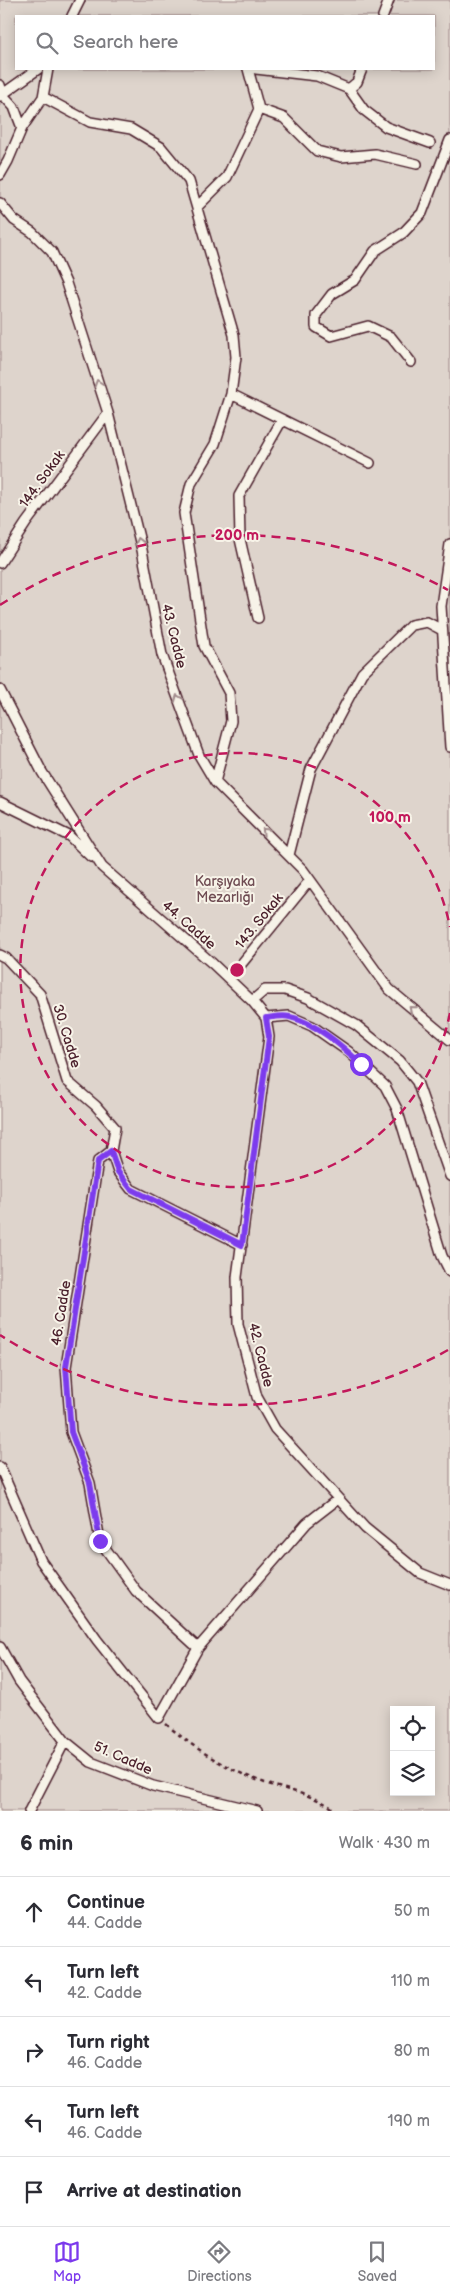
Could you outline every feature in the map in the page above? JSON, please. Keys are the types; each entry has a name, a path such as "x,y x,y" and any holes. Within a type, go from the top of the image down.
{"lane":[{"path":"72,15 80,0"},
{"path":"383,15 389,0"},
{"path":"2,96 37,70"},
{"path":"0,175 22,128 43,97 48,70"},
{"path":"197,208 226,177 259,109 248,70"},
{"path":"265,70 317,76 349,89 364,110 386,127 430,143"},
{"path":"349,89 357,82 362,70"},
{"path":"0,85 2,96 14,107 22,128"},
{"path":"43,97 90,122 131,129 161,147 189,181 234,335 236,357 232,394 215,444 191,484 184,513 204,646 229,693 231,721 215,782"},
{"path":"259,109 284,118 317,150 341,157 376,154 417,164"},
{"path":"411,362 391,337 368,326 332,336 316,327 316,315 332,294 355,280 374,251 403,233 422,213 450,140"},
{"name":"43. Cadde","path":"0,203 14,220 32,232 52,252 66,283 108,413 142,550 162,655 200,755 215,782 289,855 310,880 389,989 450,1040"},
{"path":"232,394 370,464"},
{"name":"144. Sokak","path":"0,563 26,523 108,413"},
{"path":"258,618 240,539 239,496 282,420"},
{"path":"450,544 441,606 450,747"},
{"path":"289,855 311,769 362,673 411,624 427,622 442,630"},
{"name":"44. Cadde","path":"0,690 42,772 102,868 228,979 252,1001 266,1018"},
{"path":"0,802 69,836 102,868"},
{"name":"143. Sokak","path":"228,979 310,880"},
{"name":"30. Cadde","path":"0,956 6,958 40,994 67,1081 96,1106 115,1128 111,1151"},
{"path":"252,1001 266,990 285,990 308,998 356,1025 400,1061 418,1082 450,1176"},
{"path":"266,1018 289,1016 312,1026 349,1052 385,1086 397,1109 442,1256 450,1272"},
{"name":"42. Cadde","path":"266,1018 269,1037 237,1277 238,1324 257,1397 275,1429 365,1528 420,1573 450,1585"},
{"path":"111,1151 118,1172 131,1189 242,1245"},
{"name":"46. Cadde","path":"111,1151 98,1161 66,1367 71,1432 90,1483 100,1541 136,1591 198,1648"},
{"path":"0,1467 41,1561 97,1640 159,1718 198,1648 308,1523 338,1500"},
{"name":"51. Cadde","path":"0,1647 19,1681 64,1741 91,1762 153,1786 257,1811"},
{"path":"29,1811 64,1741"}],"path":[{"path":"159,1718 184,1740 223,1766 264,1782 302,1793 336,1811"}],"green space":[{"name":"Karşıyaka Mezarlığı","path":"0,0 450,0 450,1811 0,1811"}],"route":[{"path":"100,1541 90,1483 71,1432 66,1367 98,1161 111,1151 118,1172 131,1189 242,1245 269,1037 266,1018 289,1016 312,1026 349,1052 361,1064"}]}
